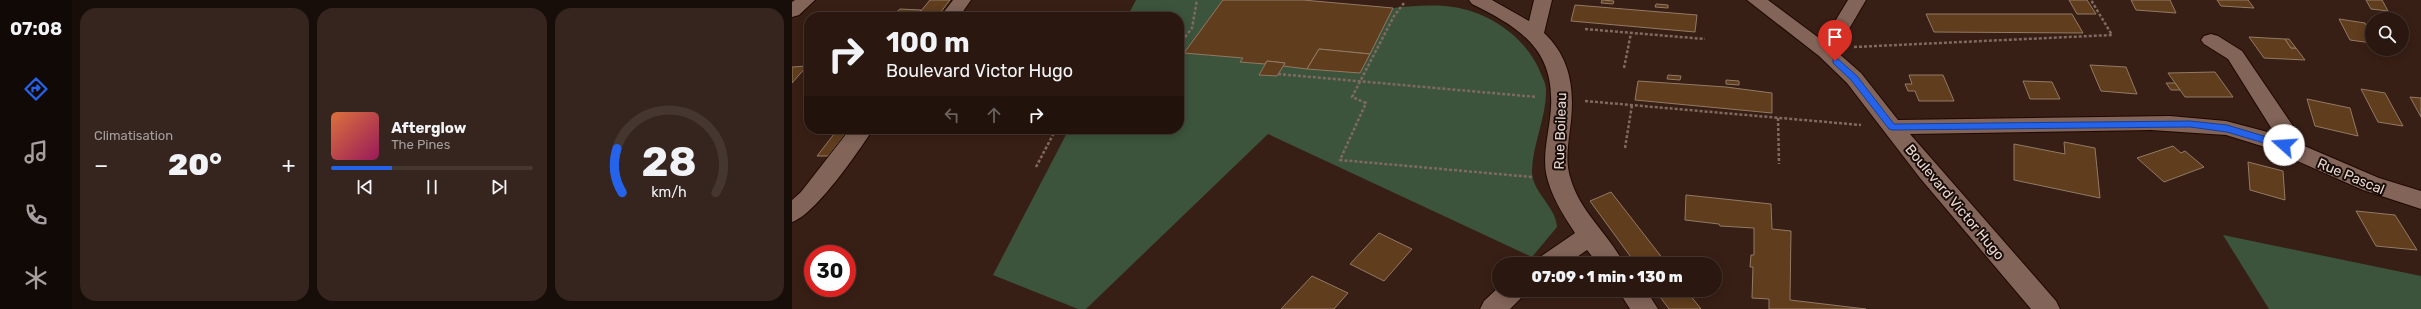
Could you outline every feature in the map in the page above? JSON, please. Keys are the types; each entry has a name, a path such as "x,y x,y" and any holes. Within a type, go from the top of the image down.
{"street":[{"path":"792,11 806,0"},
{"path":"953,12 962,0"},
{"name":"Rue Boileau","path":"1478,0 1507,14 1535,33 1557,63 1564,99 1558,141 1559,179 1571,207 1607,257"},
{"path":"1535,33 1544,0"},
{"name":"Boulevard Victor Hugo","path":"1756,0 1826,52 1854,78 1892,127 2046,309"},
{"path":"1826,52 1857,0"},
{"path":"2211,40 2235,55 2286,132 2284,145"},
{"name":"Rue Pascal","path":"1892,127 2105,123 2190,124 2212,127 2248,134 2284,145 2336,170 2393,194 2421,200"},
{"path":"792,213 809,198 858,134"},
{"path":"1559,257 1590,235"},
{"path":"1493,309 1506,297"},
{"path":"1636,297 1645,309"}],"path":[{"path":"1184,38 1192,28 1197,0"},
{"path":"1849,47 2112,35 2091,0"},
{"path":"1404,3 1394,16 1352,97 1366,103 1340,160 1559,179"},
{"path":"1585,29 1704,39"},
{"path":"1624,68 1631,33"},
{"path":"1278,74 1892,127"},
{"path":"1625,148 1632,105"},
{"path":"1778,118 1780,164"},
{"path":"1036,167 1053,134"}],"green space":[{"path":"1136,0 1223,0 1185,53 1243,58 1241,62 1265,64 1259,75 1277,76 1283,66 1360,73 1393,8 1430,5 1446,6 1467,10 1494,21 1506,29 1527,49 1535,61 1545,83 1546,99 1532,170 1535,185 1553,212 1557,227 1532,257 1268,134 1086,309 1078,309 993,275 1066,134 1184,134 1184,12 1130,12"},
{"path":"2223,235 2421,276 2421,309 2269,309"}],"building":[{"path":"930,0 950,0 941,12 920,12"},
{"path":"1223,0 1303,0 1393,8 1370,54 1319,49 1307,69 1283,66 1285,63 1267,61 1265,64 1240,62 1243,58 1184,53"},
{"path":"1602,0 1614,1 1613,4 1601,3"},
{"path":"2069,0 2087,0 2096,14 2077,14"},
{"path":"2131,0 2170,0 2176,13 2136,10"},
{"path":"2217,0 2248,0 2254,8 2221,6"},
{"path":"2366,0 2382,0 2388,11 2371,9"},
{"path":"1656,4 1668,5 1668,8 1655,7"},
{"path":"1575,5 1697,15 1695,32 1571,21"},
{"path":"900,9 921,10 920,12 897,12"},
{"path":"1926,14 2072,14 2083,33 1934,32"},
{"path":"2339,19 2365,23 2365,42 2350,40"},
{"path":"2249,37 2285,39 2291,48 2296,48 2305,60 2264,58"},
{"path":"2285,39 2289,39 2296,48 2291,48"},
{"path":"1319,49 1370,54 1360,73 1307,69"},
{"path":"1267,61 1285,63 1277,76 1259,75"},
{"path":"2090,65 2126,67 2137,94 2101,91"},
{"path":"804,66 804,69 792,83 792,67"},
{"path":"2215,72 2233,97 2185,97 2168,73"},
{"path":"1668,75 1681,76 1680,80 1667,79"},
{"path":"1909,75 1943,75 1954,101 1919,101 1915,91 1908,91 1905,84 1912,84"},
{"path":"1726,80 1739,81 1739,85 1726,84"},
{"path":"1638,81 1726,87 1772,93 1772,113 1635,100"},
{"path":"2023,81 2052,82 2060,99 2030,99"},
{"path":"2166,83 2175,83 2180,90 2171,90"},
{"path":"2361,89 2385,93 2403,126 2378,122"},
{"path":"2410,97 2421,98 2421,117"},
{"path":"2307,99 2350,108 2358,136 2315,126"},
{"path":"834,134 845,134 828,156 817,156"},
{"path":"2064,142 2095,148 2100,198 2014,180 2014,144 2065,154"},
{"path":"2173,146 2181,153 2185,151 2204,167 2164,182 2137,158"},
{"path":"2248,162 2283,171 2285,200 2250,190"},
{"path":"1611,192 1662,257 1631,257 1590,201"},
{"path":"1686,195 1771,204 1772,229 1791,231 1790,300 1866,309 1769,309 1769,299 1752,298 1753,267 1750,267 1751,255 1754,255 1754,228 1720,226 1719,224 1685,220"},
{"path":"2356,211 2395,215 2417,250 2376,246"},
{"path":"1379,233 1412,249 1384,281 1350,264"},
{"path":"1312,276 1348,293 1334,309 1281,309"},
{"path":"1660,297 1692,297 1701,309 1669,309"}],"route":[{"path":"1835,61 1854,78 1892,127 2105,123 2190,124 2227,128 2284,145"}]}
